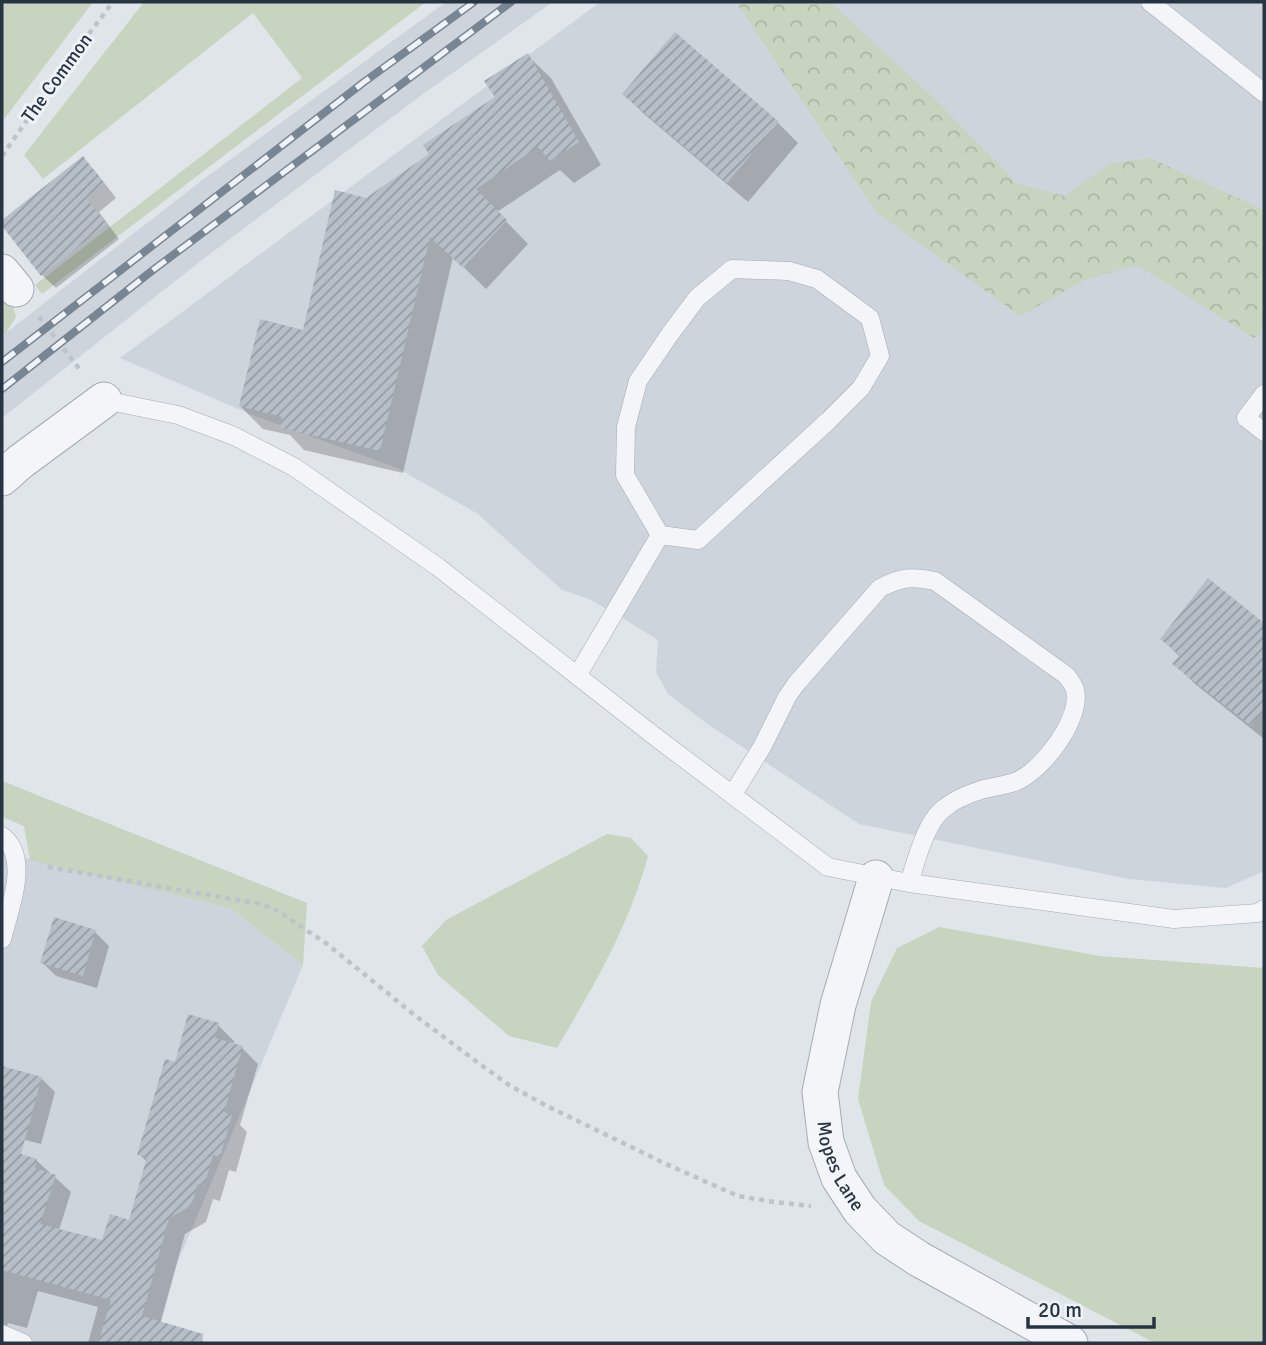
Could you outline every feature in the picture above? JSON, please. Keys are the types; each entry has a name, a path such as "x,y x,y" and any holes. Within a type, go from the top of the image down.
{"street":[{"path":"2,478 95,389"},
{"name":"Mopes Lane","path":"892,880 838,1005 820,1092 826,1142 839,1178 860,1210 887,1238 919,1259 1070,1343"}],"lane":[{"path":"1150,2 1264,93"},
{"path":"732,269 789,271 817,279 870,318 880,356 861,388 698,540 660,535 625,475 626,427 638,381 697,298 732,269"},
{"path":"95,389 234,436 294,467 438,567 828,867 892,880 1174,919 1262,913"},
{"path":"1264,394 1246,418 1264,432"},
{"path":"577,676 660,535"},
{"path":"733,794 796,684 880,588 899,578 917,577 934,581 1067,676 1075,687 1076,704 1063,736 1035,770 1018,781 980,790 941,811 892,880"},
{"path":"2,836 12,846 17,874 2,939"},
{"path":"2,1334 23,1343"}],"path":[{"name":"The Common","path":"2,156 113,2"},
{"path":"9,281 95,389"},
{"path":"16,862 270,907 327,944 477,1062 509,1085 543,1104 738,1196 860,1210"}],"shaded area":[{"path":"446,2 553,2 423,94 198,263 2,418 2,336 201,181"},
{"path":"600,2 1264,2 1264,871 1226,888 1129,879 859,824 706,723 668,694 656,672 658,640 589,599 562,590 478,514 397,468 250,414 120,358"},
{"path":"2,852 230,908 303,965 177,1264 156,1343 2,1343"}],"green space":[{"path":"2,2 93,2 2,122"},
{"path":"144,2 426,2 42,294 35,285 302,78 253,13 43,179 24,155"},
{"path":"736,2 830,2 934,98 1018,184 1064,196 1111,163 1150,158 1264,210 1264,332 1254,338 1137,265 1085,280 1020,316 876,212"},
{"path":"2,292 10,295 16,317 2,336"},
{"path":"2,781 307,903 303,965 230,908 30,860 24,826 2,817"},
{"path":"607,834 631,838 648,856 621,931 557,1048 509,1036 438,975 422,946 446,920"},
{"path":"939,927 1100,956 1264,968 1264,1343 1155,1343 919,1221 884,1185 858,1099 871,1002 897,948"}],"building":[{"path":"675,32 779,122 727,183 622,94"},
{"path":"528,53 579,142 550,161 538,147 476,189 507,220 463,268 430,237 380,451 280,428 282,417 239,406 260,319 303,330 335,190 366,198 429,154 423,145 495,97 484,81"},
{"path":"83,156 104,183 86,198 107,224 41,276 2,226 2,220"},
{"path":"1208,578 1264,623 1264,709 1251,726 1172,664 1180,655 1160,639"},
{"path":"54,917 96,930 83,976 40,963"},
{"path":"188,1014 219,1023 215,1038 243,1046 224,1112 232,1115 220,1157 213,1155 204,1186 198,1184 191,1206 169,1218 142,1316 203,1334 202,1343 98,1343 111,1300 2,1270 2,1066 42,1077 21,1154 37,1159 35,1168 56,1175 40,1224 102,1240 110,1214 129,1220 147,1157 137,1155 165,1059 175,1062"}],"railway":[{"path":"2,362 364,82 474,2"},
{"path":"2,389 153,270 511,2"}]}
